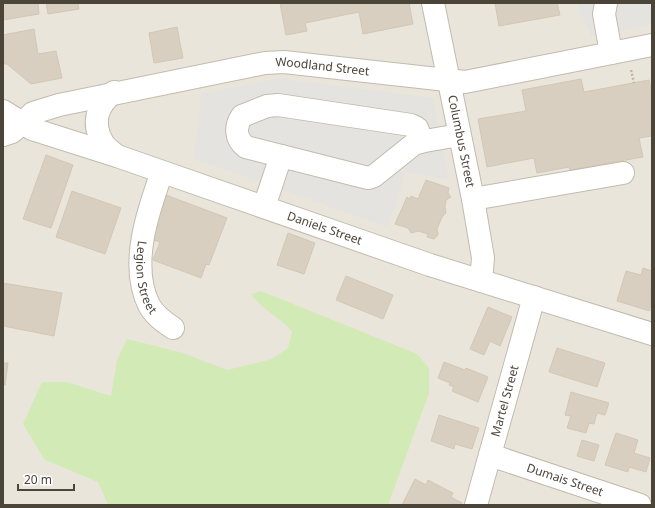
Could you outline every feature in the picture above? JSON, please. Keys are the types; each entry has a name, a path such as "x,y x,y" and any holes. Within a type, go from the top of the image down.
{"street":[{"path":"606,3 604,14 611,53"},
{"name":"Columbus Street","path":"437,4 449,81 473,199 483,258 481,280"},
{"name":"Woodland Street","path":"3,135 12,132 33,113 59,105 114,92 274,62 449,81 472,81 652,45"},
{"path":"114,92 104,100 98,110 97,122 99,135 103,144 117,156"},
{"path":"422,141 418,128 412,125 278,105 267,106 242,116 237,129 241,144 246,147 368,178 374,176 414,144 422,141 460,135"},
{"name":"Daniels Street","path":"3,111 32,129 117,156 481,280 652,334"},
{"path":"264,207 281,156"},
{"name":"Legion Street","path":"162,172 150,206 141,247 142,279 149,306 158,317 173,328"},
{"path":"473,199 623,173"},
{"name":"Martel Street","path":"476,505 534,297"},
{"name":"Dumais Street","path":"490,455 640,505"}],"path":[{"path":"630,65 634,83"}],"shaded area":[{"path":"3,3 652,3 652,505 3,505"},
{"path":"578,3 652,3 652,24 592,37 580,12"},
{"path":"278,78 433,98 449,180 406,172 388,227 194,159 201,94"}],"green space":[{"path":"261,291 417,354 429,368 429,393 388,505 108,505 98,482 45,460 23,424 42,382 67,382 111,396 117,360 127,339 183,353 227,370 272,359 288,348 292,331 260,304 251,294"}],"building":[{"path":"3,3 38,3 39,14 3,20"},
{"path":"46,3 78,3 79,9 48,14"},
{"path":"280,3 409,3 413,24 363,34 359,12 305,23 307,31 286,35"},
{"path":"495,3 557,3 560,15 499,26"},
{"path":"177,27 183,58 154,63 149,33"},
{"path":"34,29 38,54 56,51 62,78 31,84 7,64 3,64 3,35"},
{"path":"581,79 584,92 649,80 652,92 652,136 639,138 643,157 570,170 569,167 537,173 534,158 487,167 478,119 526,111 522,90"},
{"path":"46,155 73,165 51,228 23,219"},
{"path":"426,180 449,188 448,193 451,197 446,200 446,213 442,217 437,229 438,235 434,239 427,237 428,234 418,231 411,233 408,228 395,224 407,197 410,199 411,196 418,199"},
{"path":"72,191 121,208 105,254 56,237"},
{"path":"166,195 227,218 209,265 206,264 201,278 153,260 160,242 150,239"},
{"path":"288,233 315,243 304,274 277,265"},
{"path":"643,268 652,271 650,311 617,301 626,271 641,275"},
{"path":"346,276 393,295 383,319 336,300"},
{"path":"3,283 62,293 54,336 3,326"},
{"path":"488,307 512,317 500,346 490,341 484,355 470,349"},
{"path":"557,348 605,363 597,387 549,372"},
{"path":"444,362 465,370 466,368 488,377 478,402 452,391 454,387 449,385 450,383 438,378"},
{"path":"3,363 8,363 5,385 3,385"},
{"path":"571,392 609,403 605,415 597,413 594,424 589,423 586,433 567,428 571,416 565,415"},
{"path":"439,415 479,428 472,449 455,444 454,449 431,441"},
{"path":"616,433 638,440 634,453 650,458 646,472 629,467 628,472 605,465"},
{"path":"582,440 599,445 594,461 577,456"},
{"path":"415,479 426,485 428,480 453,493 451,497 462,503 460,505 402,505"}]}
